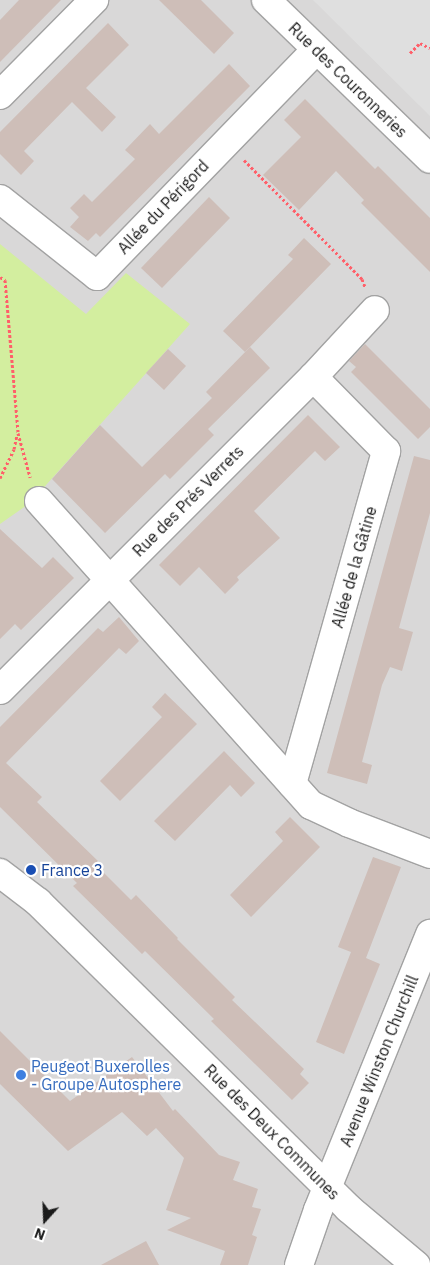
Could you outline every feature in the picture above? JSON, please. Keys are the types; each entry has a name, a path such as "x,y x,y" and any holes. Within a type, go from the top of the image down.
{"street":[{"path":"0,95 94,0"},
{"name":"Rue des Couronneries","path":"266,0 430,159"},
{"name":"Allée du Périgord","path":"0,199 97,276 316,50"},
{"name":"Rue des Prés Verrets","path":"0,690 313,377 375,310"},
{"name":"Allée de la Gâtine","path":"292,784 386,452 313,377"},
{"path":"39,501 311,805 430,854"},
{"name":"Rue des Deux Communes","path":"0,873 38,902 348,1208 416,1265"},
{"name":"Avenue Winston Churchill","path":"299,1265 430,934"}],"path":[{"path":"410,54 420,43 430,48"},
{"path":"226,142 362,279 375,310"},
{"path":"0,277 5,280 18,433 39,501"},
{"path":"0,478 14,449 18,433"}],"shaded area":[{"path":"0,0 430,0 430,1265 0,1265"},
{"path":"313,0 430,0 430,116"}],"green space":[{"path":"0,244 86,314 126,273 190,324 30,503 0,524"}],"building":[{"path":"19,0 61,0 0,62 0,20"},
{"path":"159,0 201,0 234,33 214,54"},
{"path":"108,23 129,45 86,88 116,117 102,132 72,102 24,151 34,161 21,175 0,154 0,132"},
{"path":"229,64 250,86 100,237 96,233 88,241 70,227 79,217 70,208 84,194 92,202 135,159 125,150 150,124 159,134"},
{"path":"305,99 375,169 378,166 430,218 430,272 361,203 364,200 336,171 299,210 263,175 301,137 284,120"},
{"path":"209,197 230,218 162,288 141,268"},
{"path":"304,238 331,264 245,352 223,331 293,259 288,255"},
{"path":"365,344 430,409 430,427 418,439 351,372 356,367 349,361"},
{"path":"250,347 270,368 208,429 214,435 170,479 165,474 105,533 52,479 100,425 142,467 212,398 206,392"},
{"path":"168,349 186,366 164,390 146,373"},
{"path":"308,415 340,447 325,461 315,451 254,511 280,538 237,577 239,580 225,594 199,567 180,586 159,565"},
{"path":"414,456 430,460 430,513 399,628 413,632 402,671 390,667 382,685 362,762 372,765 367,784 327,773"},
{"path":"0,529 42,568 53,557 74,578 21,630 15,624 0,639"},
{"path":"119,617 139,641 126,654 119,648 6,763 42,797 37,802 98,861 95,864 131,900 136,895 235,997 232,1000 304,1069 300,1074 309,1083 292,1100 211,1021 214,1019 145,951 142,954 73,886 77,883 0,807 0,727 98,628 103,632"},
{"path":"165,693 197,724 120,801 100,781 162,717 152,707"},
{"path":"224,751 255,783 241,797 230,785 175,841 154,821"},
{"path":"290,817 320,847 251,917 230,895 283,841 275,832"},
{"path":"373,857 401,867 366,958 380,964 344,1054 316,1042 351,952 338,947"},
{"path":"0,1031 70,1101 132,1057 173,1111 175,1109 219,1155 240,1162 233,1180 258,1189 252,1207 261,1209 252,1235 257,1237 248,1265 220,1265 225,1251 167,1230 191,1218 166,1210 184,1158 156,1128 147,1136 122,1112 68,1151 0,1084"},
{"path":"146,1241 159,1265 101,1265"}],"place":[{"name":"France 3","path":"31,870"},
{"name":"Peugeot Buxerolles - Groupe Autosphere","path":"21,1075"}]}
